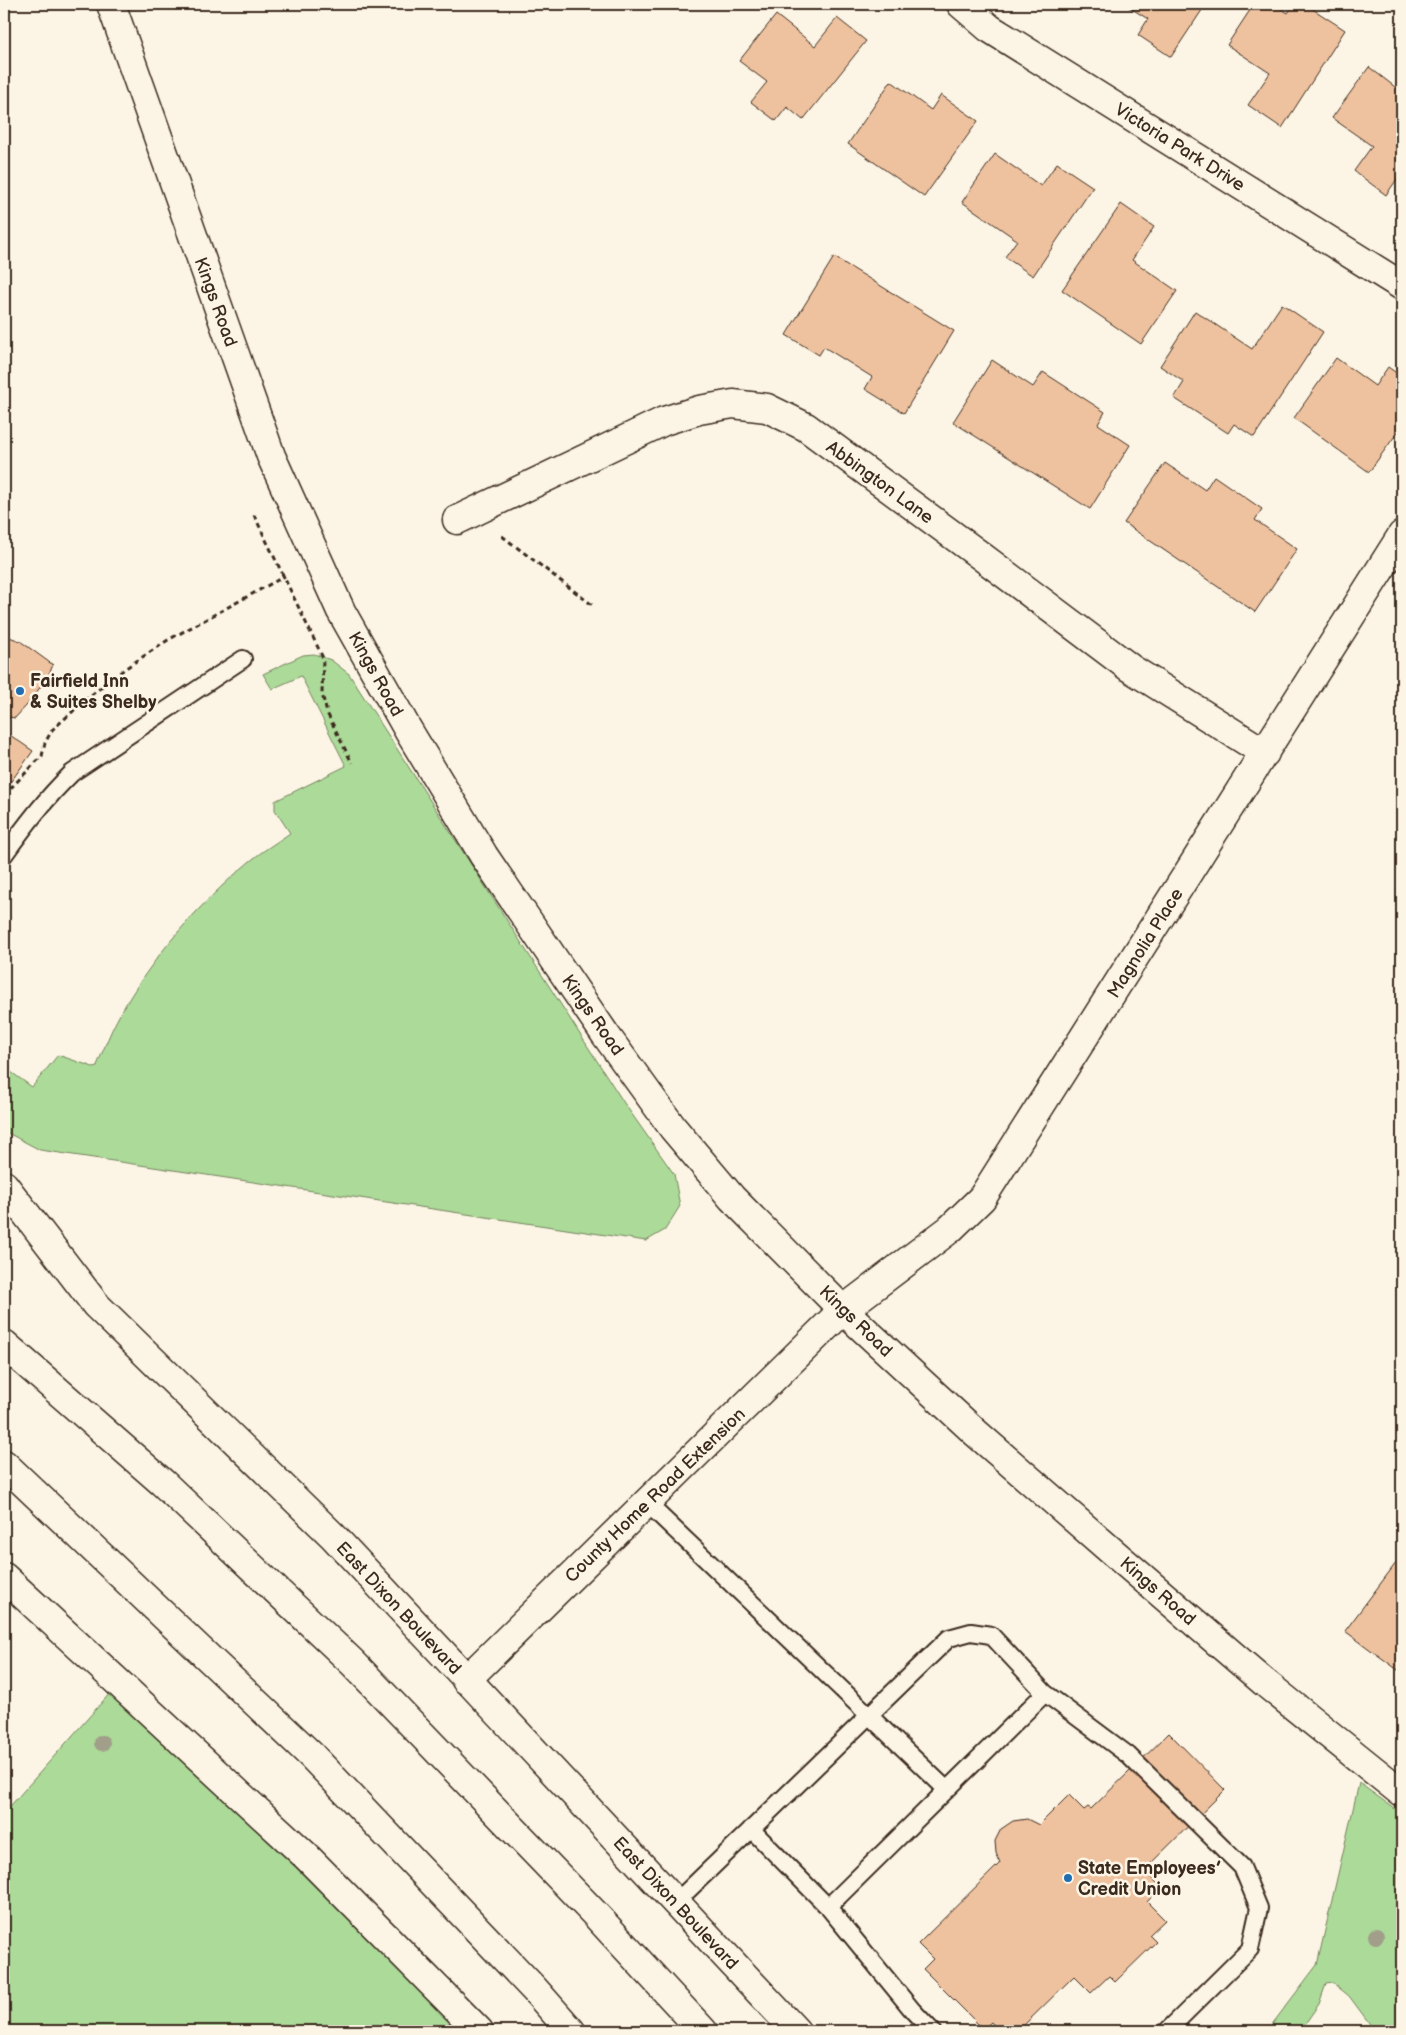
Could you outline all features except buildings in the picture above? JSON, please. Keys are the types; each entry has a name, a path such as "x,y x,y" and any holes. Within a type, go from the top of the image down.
{"main road":[{"name":"Kings Road","path":"112,4 271,456 341,611 408,730 484,856 611,1042 673,1128 732,1198 843,1310 976,1433 1264,1682 1402,1793"},
{"name":"Victoria Park Drive","path":"961,4 988,28 1402,286"},
{"name":"Abbington Lane","path":"465,517 664,420 699,410 733,404 768,408 806,427 978,553 1130,668 1265,753"},
{"name":"Magnolia Place","path":"843,1310 950,1228 982,1198 1402,535"},
{"name":"East Dixon Boulevard","path":"4,1185 96,1305 333,1536 796,2031"},
{"name":"County Home Road Extension","path":"466,1680 843,1310"},
{"path":"4,1344 162,1483 353,1663 587,1906 703,2031"},
{"path":"4,1464 312,1756 535,1990 571,2031"},
{"path":"4,1577 306,1856 479,2031"}],"lane":[{"path":"4,855 33,815 55,789 72,773 243,659"},
{"path":"647,1503 947,1790"},
{"path":"676,1902 949,1638 971,1632 991,1635 1044,1693 1128,1755 1242,1867 1259,1908 1250,1949 1167,2031"},
{"path":"828,1907 1044,1693"},
{"path":"752,1829 828,1907 913,2011 932,2031"}],"path":[{"path":"254,515 323,658 322,694 328,713 352,763"},
{"path":"465,517 595,607"},
{"path":"4,795 42,756 45,743 52,730 90,696 126,668 168,640 284,576"}],"green space":[{"path":"314,654 331,660 349,674 624,1103 674,1174 680,1206 665,1230 646,1241 40,1150 4,1131 4,1067 32,1087 58,1055 96,1068 113,1028 132,994 177,933 230,879 254,858 290,833 275,810 275,801 346,766 301,676 272,689 263,674 303,655"},
{"path":"119,1683 479,2031 4,2031 4,1813"},
{"path":"1359,1783 1402,1814 1402,2031 1375,2031 1349,1996 1333,1983 1326,1984 1319,2004 1300,2031 1267,2031 1317,1965"}],"place":[{"name":"Fairfield Inn & Suites Shelby","path":"20,691"},
{"name":"State Employees’ Credit Union","path":"1068,1878"}]}
